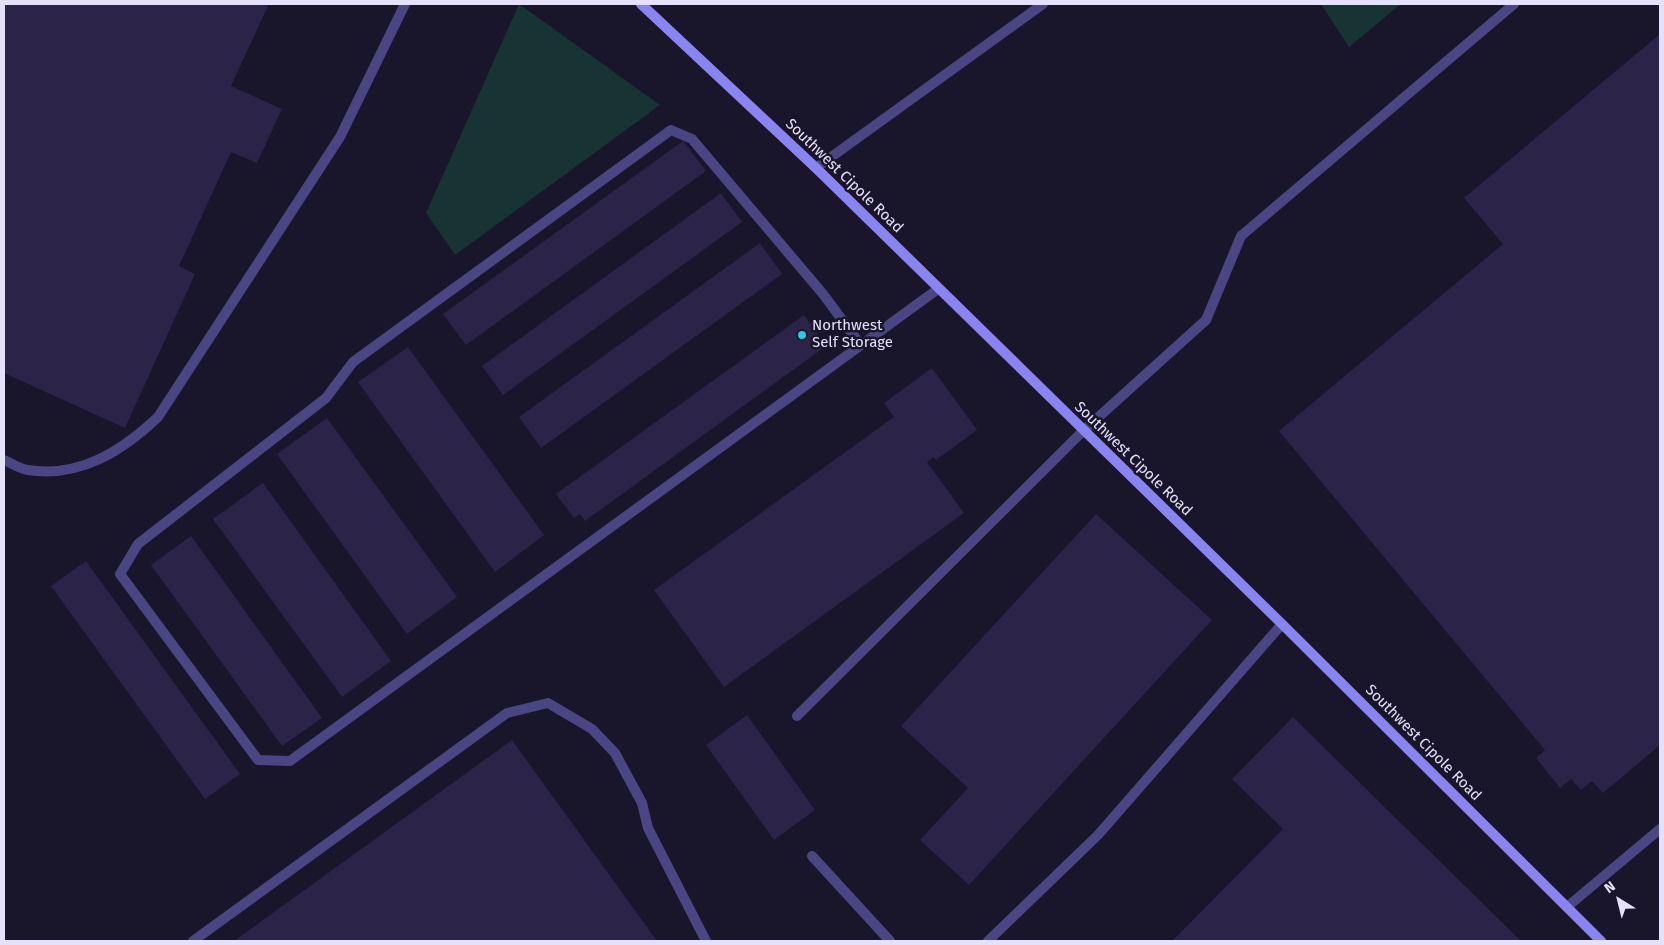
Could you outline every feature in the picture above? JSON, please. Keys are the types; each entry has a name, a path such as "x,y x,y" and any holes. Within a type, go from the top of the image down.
{"street":[{"name":"Southwest Cipole Road","path":"640,4 816,168 1282,624 1601,941"}],"lane":[{"path":"4,460 27,470 64,472 104,459 134,440 158,417 340,137 405,4"},
{"path":"816,168 1043,4"},
{"path":"797,716 1083,431 1206,320 1241,236 1514,4"},
{"path":"860,344 823,294 692,139 671,130 354,362 326,398 138,544 120,574 258,760 290,761 938,289"},
{"path":"988,941 1098,834 1282,624"},
{"path":"193,941 506,712 548,703 592,730 615,752 638,795 648,828 706,941"},
{"path":"1567,908 1660,829"},
{"path":"812,856 890,941"}],"green space":[{"path":"519,4 660,105 455,255 426,213"},
{"path":"1321,4 1401,4 1349,47"}],"building":[{"path":"4,4 263,4 268,6 231,86 282,109 257,163 231,152 179,266 195,274 125,428 4,373"},
{"path":"1660,34 1660,745 1603,793 1592,781 1581,790 1571,779 1560,788 1536,758 1545,750 1279,431 1503,244 1464,198"},
{"path":"683,141 706,171 466,345 443,314"},
{"path":"721,193 742,222 503,395 482,366"},
{"path":"760,243 782,274 541,448 519,417"},
{"path":"804,315 826,346 585,521 580,514 574,518 556,494"},
{"path":"408,347 544,535 495,572 358,382"},
{"path":"932,368 977,430 936,460 934,457 927,462 964,513 724,687 654,590 894,417 884,403"},
{"path":"327,418 457,597 407,634 277,454"},
{"path":"263,483 391,661 342,697 213,519"},
{"path":"1096,514 1212,620 969,885 920,840 968,788 901,726"},
{"path":"191,536 322,718 282,746 151,565"},
{"path":"86,561 240,774 205,799 51,586"},
{"path":"747,715 815,810 774,840 706,745"},
{"path":"1293,717 1521,941 1172,941 1283,829 1232,779"},
{"path":"512,740 657,941 234,941"}],"place":[{"name":"Northwest Self Storage","path":"802,335"}]}
